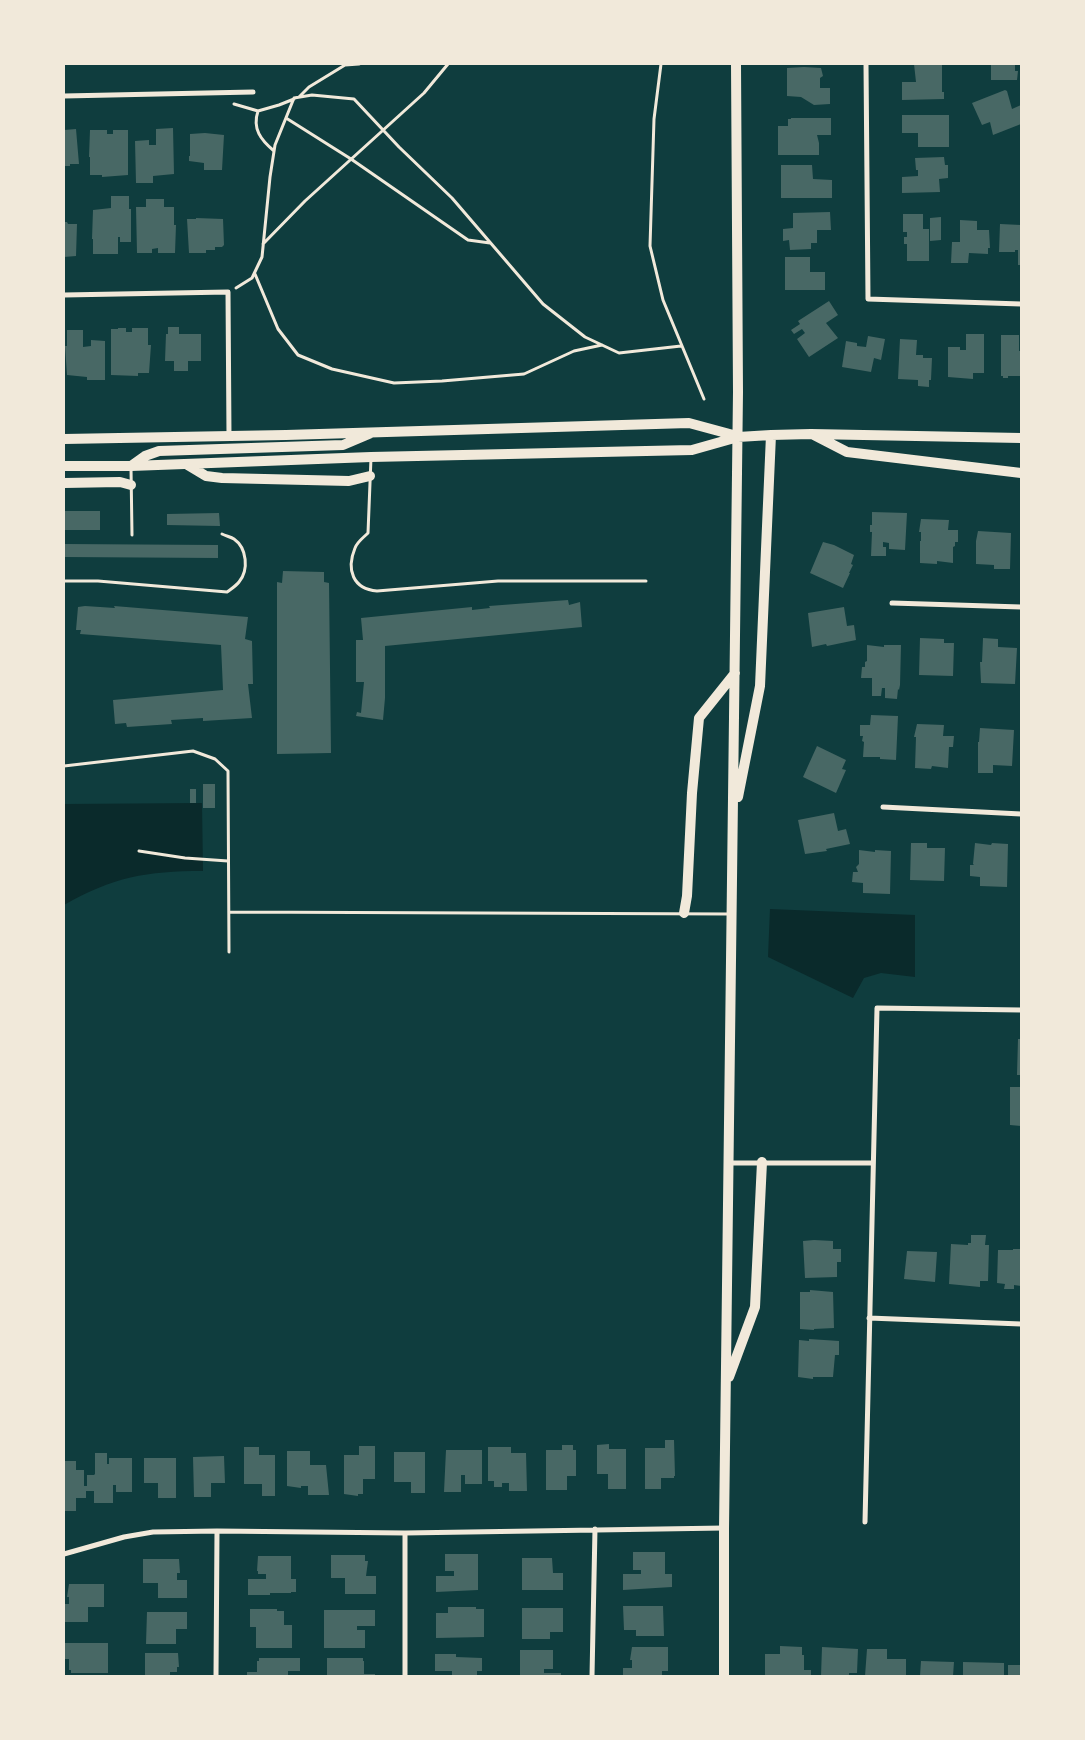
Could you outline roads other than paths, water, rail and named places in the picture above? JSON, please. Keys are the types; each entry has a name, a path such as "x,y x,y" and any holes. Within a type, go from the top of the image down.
{"main road":[{"path":"724,1676 724,1528 738,437 736,64"},
{"path":"64,439 689,423 738,437"},
{"path":"131,466 145,456 159,451 344,445 374,432"},
{"path":"811,434 847,452 1021,473"},
{"path":"733,822 760,686 771,435"},
{"path":"64,466 131,466 371,457 692,450 738,437 771,435 1021,438"},
{"path":"186,464 206,476 222,478 349,481 370,476"},
{"path":"64,483 120,482 132,485"},
{"path":"684,913 687,896 692,793 700,718 735,673"},
{"path":"726,1385 755,1307 762,1162"}],"street":[{"path":"866,64 868,299 1021,304"},
{"path":"64,96 253,92"},
{"path":"64,295 228,292 229,436"},
{"path":"892,604 1021,608"},
{"path":"883,807 1021,814"},
{"path":"865,1522 877,1008 1021,1010"},
{"path":"729,1163 873,1163"},
{"path":"869,1318 1021,1324"},
{"path":"64,1554 124,1537 153,1532 217,1530 405,1533 724,1528"},
{"path":"592,1676 595,1529"},
{"path":"216,1676 217,1530"},
{"path":"405,1533 405,1676"}],"lane":[{"path":"371,457 368,533 356,546 351,566 357,584 366,590 377,591 498,581 646,581"},
{"path":"131,466 132,535"},
{"path":"64,581 98,581 227,592 238,584 243,577 246,566 245,553 233,538 222,534"},
{"path":"64,766 193,751 215,759 228,771 229,952"},
{"path":"139,851 185,858 228,861"},
{"path":"228,912 732,914"}],"water":[{"path":"202,803 203,871 164,872 130,878 98,888 64,905 64,804"},
{"path":"770,909 915,915 915,977 881,973 864,978 853,998 768,957"}]}
